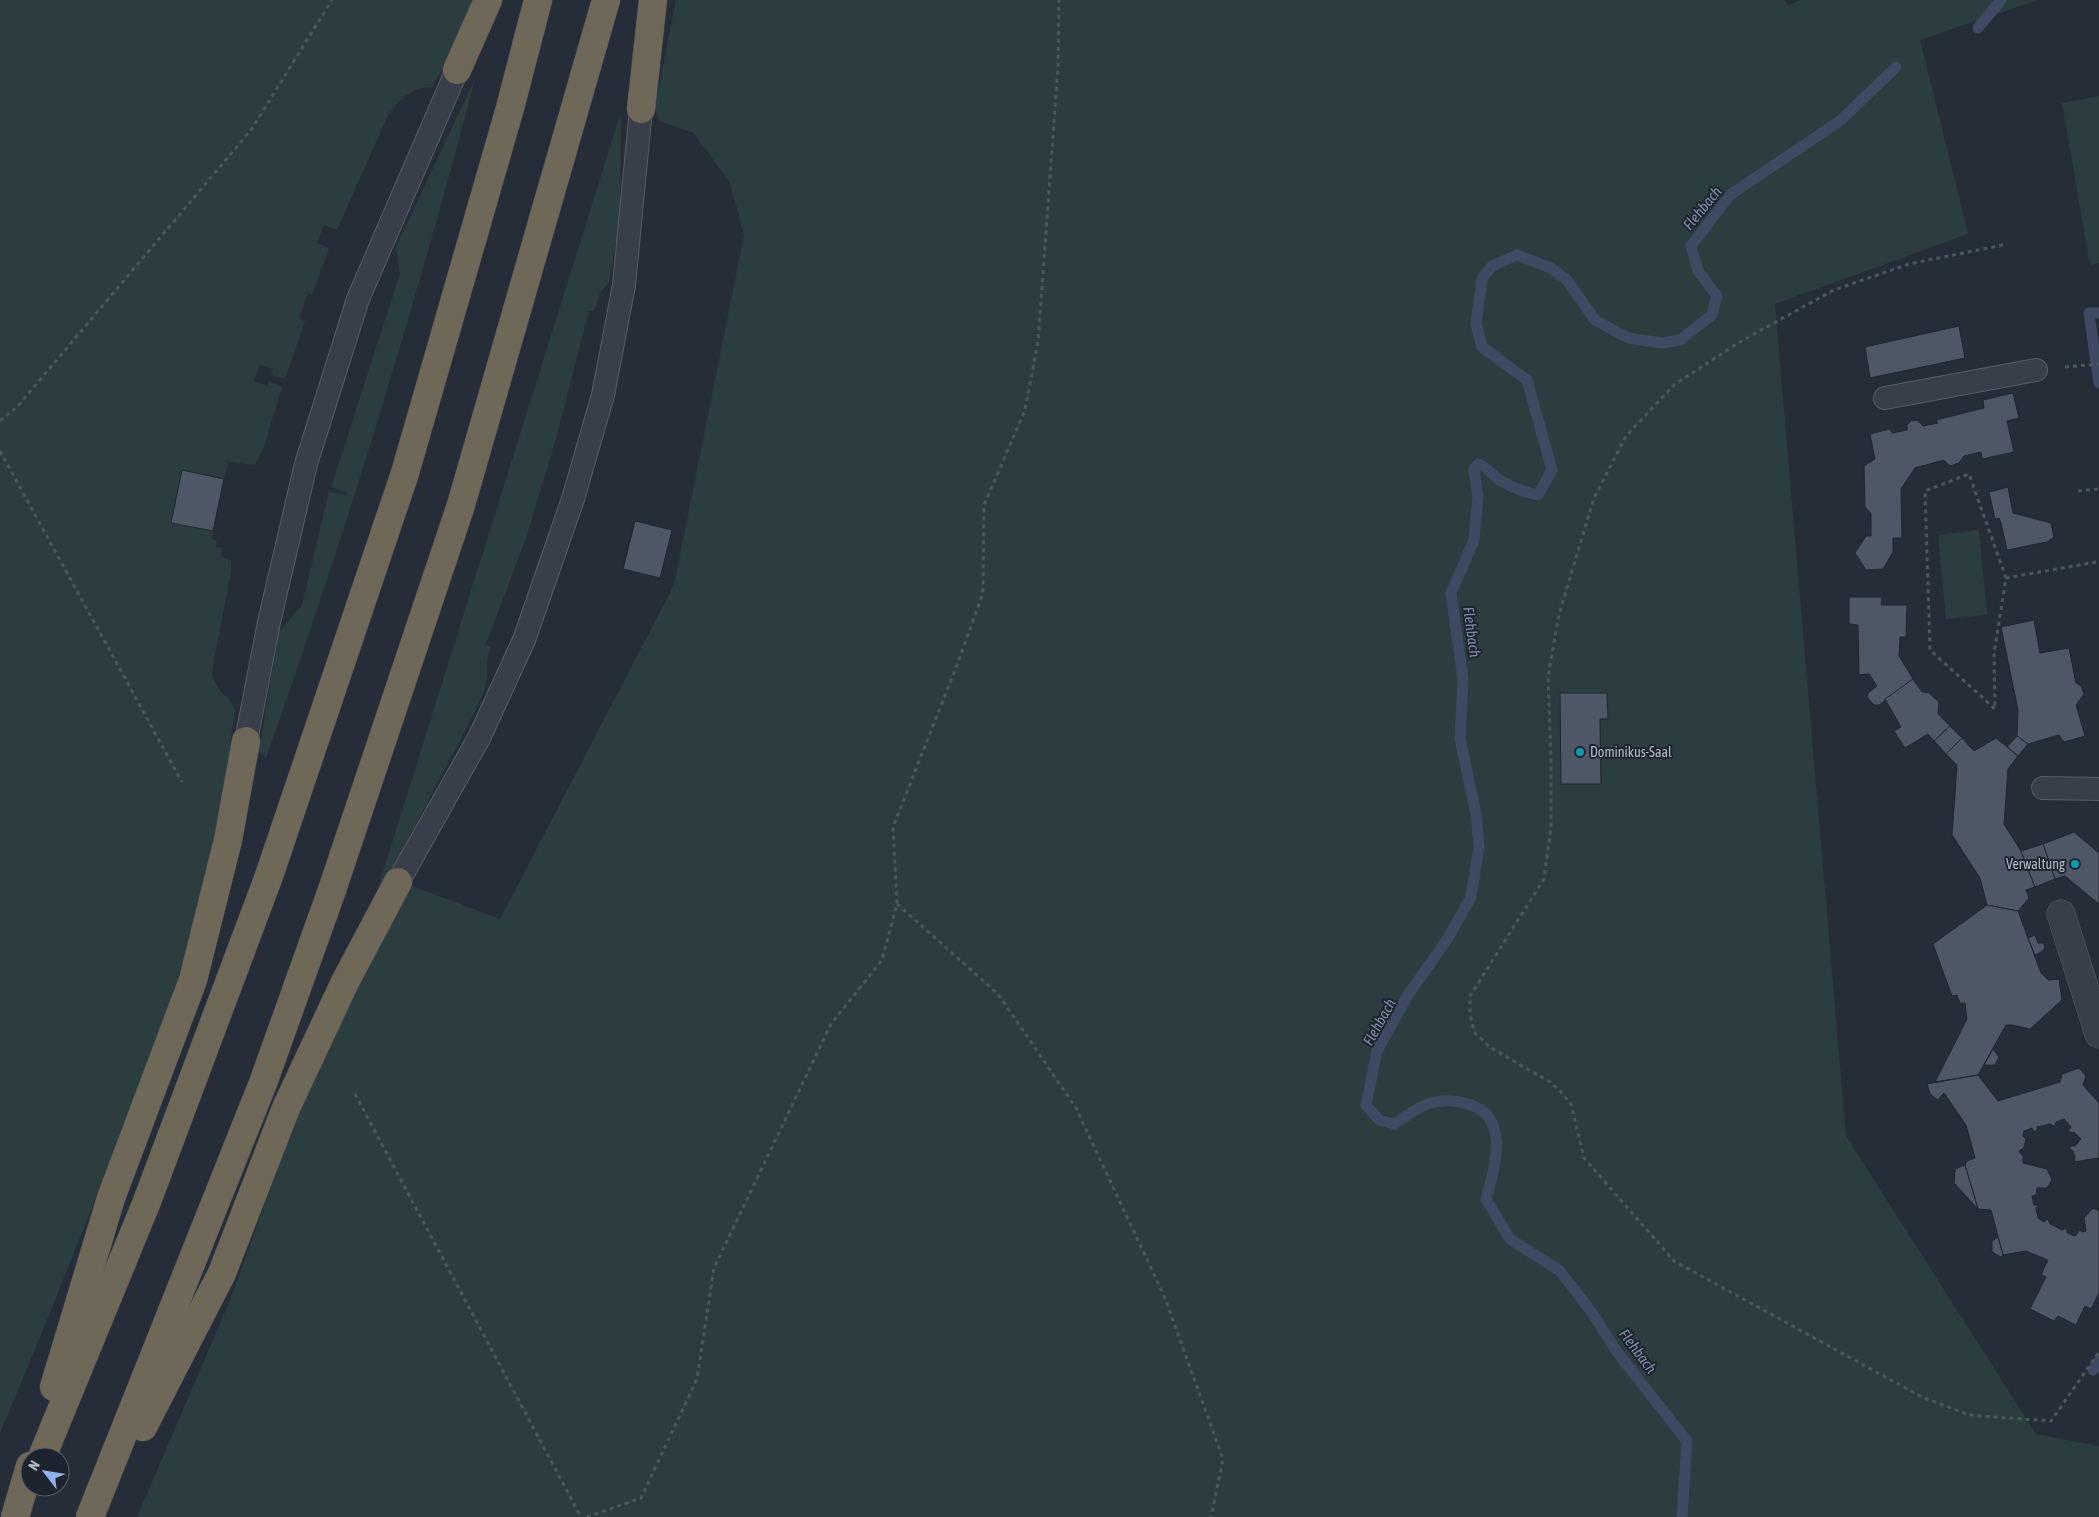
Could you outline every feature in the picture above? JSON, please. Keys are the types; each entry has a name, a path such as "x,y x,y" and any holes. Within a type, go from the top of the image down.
{"highway":[{"path":"457,70 488,0"},
{"path":"46,1447 146,1204 270,876 405,474 508,117 538,0"},
{"path":"90,1517 263,1083 332,890 461,505 606,0"},
{"path":"640,109 652,0"},
{"path":"36,1447 111,1198 193,980 228,840 246,740"},
{"path":"96,1517 222,1273 286,1108 345,982 398,882"},
{"path":"16,1517 21,1497"},
{"path":"16,1517 25,1497"}],"street":[{"path":"2061,914 2099,1034"}],"lane":[{"path":"246,740 269,622 306,464 358,299 457,70"},
{"path":"398,882 479,738 524,640 573,499 603,395 624,286 640,109"},
{"path":"1884,398 2036,370"},
{"path":"2043,788 2099,789"}],"path":[{"path":"0,421 17,407 251,130 332,0"},
{"path":"587,1517 641,1498 697,1379 714,1268 831,1024 882,960 897,904 893,827 957,665 983,593 984,505 1025,410 1038,342 1058,67 1058,0"},
{"path":"2002,245 1909,264 1834,290 1743,340 1675,384 1626,436 1594,498 1559,614 1548,677 1551,827 1544,879 1470,996 1470,1014 1474,1032 1491,1048 1550,1082 1571,1104 1584,1158 1674,1262 1922,1397 1969,1415 2050,1421 2099,1352"},
{"path":"0,452 182,782"},
{"path":"1969,474 2006,578 1994,653 1995,709 1930,650 1925,491 1969,474"},
{"path":"2078,491 2099,489"},
{"path":"2006,578 2096,562"},
{"path":"897,904 998,994 1076,1108 1165,1298 1223,1459 1211,1517"},
{"path":"355,1094 581,1517"}],"shaded area":[{"path":"0,0 474,0 449,58 432,87 418,89 407,95 388,115 337,230 324,225 317,243 329,248 312,295 308,293 299,318 305,321 285,379 271,375 273,369 260,365 254,381 268,386 269,381 282,387 263,450 255,465 228,462 224,479 182,470 171,523 213,531 211,538 217,541 216,547 222,548 221,557 231,560 231,571 212,672 216,685 235,710 218,821 202,897 166,1016 122,1132 0,1433"},
{"path":"676,0 1785,0 1787,6 1800,0 2038,0 1920,40 1968,234 1775,304 1846,1136 2036,1434 2099,1446 2099,1517 137,1517 231,1298 376,894 621,112 620,219 609,282 600,293 594,311 589,311 555,442 525,541 486,644 491,647 487,660 487,679 484,693 388,877 500,919 674,585 744,235 730,183 694,133 659,121 655,107"},
{"path":"475,79 378,421 324,590 266,758 259,751 279,632 302,605 329,492 347,495 347,492 331,487 400,274 396,247"},
{"path":"2099,96 2099,263 2090,265 2062,103"},
{"path":"1979,530 1987,615 1946,619 1938,535"}],"building":[{"path":"1959,326 1965,358 1870,378 1865,347"},
{"path":"2013,393 2019,418 2007,421 2014,452 1982,459 1981,452 1964,456 1959,463 1950,466 1944,460 1915,468 1901,489 1902,538 1893,538 1893,552 1883,569 1866,570 1855,553 1866,536 1871,536 1871,513 1865,507 1864,466 1875,459 1870,434 1890,429 1892,433 1907,430 1907,425 1911,421 1917,420 1923,426 1938,423 1936,420 1984,408 1983,400"},
{"path":"182,470 224,479 213,531 171,523"},
{"path":"2008,487 2013,513 2051,523 2054,537 2047,542 2007,550 2001,523 1999,518 1995,519 1989,492"},
{"path":"635,521 672,530 660,578 623,569"},
{"path":"1849,597 1882,597 1881,605 1907,605 1906,637 1900,637 1899,656 1913,679 1879,705 1874,705 1867,697 1868,693 1877,686 1869,674 1859,675 1858,625 1849,624"},
{"path":"2034,620 2040,653 2069,648 2076,683 2081,686 2084,694 2076,705 2085,736 2064,742 2059,735 2028,744 2017,736 2018,710 2001,627"},
{"path":"1913,679 1922,692 1929,693 1939,702 1938,714 1950,726 1934,741 1928,734 1905,748 1894,731 1901,727 1885,699"},
{"name":"Dominikus-Saal","path":"1560,693 1607,693 1608,719 1600,719 1601,784 1561,784"},
{"path":"1950,726 1962,738 1946,754 1934,741"},
{"path":"2017,736 2028,744 2018,756 2007,747"},
{"path":"1962,738 1974,751 1996,738 2018,756 2008,769 2004,824 2021,851 2035,887 2026,890 2029,898 2018,911 1987,905 1980,878 1952,835 1957,765 1946,754"},
{"name":"Verwaltung","path":"2074,832 2099,853 2099,904 2065,876 2055,879 2043,844"},
{"path":"2043,844 2055,879 2035,887 2021,851"},
{"path":"1987,905 2018,911 2041,973 2048,980 2059,979 2062,1000 2030,1029 2006,1025 1978,1075 1935,1082 1967,1019 1965,1003 1960,1003 1957,995 1952,996 1933,944"},
{"path":"2035,935 2038,943 2043,943 2045,947 2043,951 2035,955 2028,938"},
{"path":"1993,1049 1999,1057 1995,1065 1984,1065"},
{"path":"2079,1068 2086,1076 2083,1085 2099,1103 2099,1160 2098,1158 2074,1162 2073,1151 2069,1148 2075,1146 2081,1139 2074,1132 2068,1131 2071,1127 2064,1119 2056,1122 2055,1126 2051,1124 2037,1127 2038,1129 2034,1132 2032,1128 2024,1131 2023,1136 2026,1139 2024,1148 2019,1151 2023,1156 2023,1163 2047,1169 2052,1180 2047,1188 2037,1188 2036,1195 2032,1196 2034,1205 2038,1205 2036,1209 2038,1218 2044,1222 2048,1219 2050,1224 2062,1230 2067,1228 2067,1233 2075,1236 2080,1230 2082,1232 2086,1231 2084,1218 2093,1208 2099,1211 2099,1293 2091,1309 2085,1306 2076,1325 2058,1316 2054,1321 2030,1309 2046,1277 2041,1275 2048,1260 2026,1251 2003,1255 1991,1210 1978,1209 1965,1165 1967,1161 1975,1158 1966,1125 1944,1093 1938,1100 1930,1094 1927,1084 1978,1075 1998,1101 2060,1082 2062,1074"},
{"path":"1965,1165 1978,1209 1954,1183 1955,1169"},
{"path":"1998,1237 2003,1255 2001,1257 1992,1252 1992,1241"}],"waterway":[{"name":"Flehbach","path":"1978,28 2001,0"},
{"name":"Flehbach","path":"1682,1517 1687,1441 1617,1352 1593,1314 1560,1271 1510,1239 1486,1199 1496,1158 1495,1131 1490,1119 1481,1110 1468,1104 1442,1101 1432,1102 1423,1106 1394,1124 1379,1120 1366,1105 1377,1051 1408,995 1448,938 1471,897 1479,847 1476,814 1460,739 1463,679 1451,593 1474,540 1478,497 1474,469 1478,464 1481,465 1505,483 1519,490 1538,495 1552,470 1527,380 1482,347 1476,324 1482,279 1492,266 1517,255 1551,268 1567,280 1595,320 1628,338 1662,343 1680,340 1712,315 1717,296 1698,271 1691,246 1730,195 1841,120 1896,67"},
{"path":"2099,313 2089,313 2099,383"},
{"path":"2093,1370 2099,1361"}],"place":[{"name":"Dominikus-Saal","path":"1580,752"},
{"name":"Verwaltung","path":"2075,864"}]}
